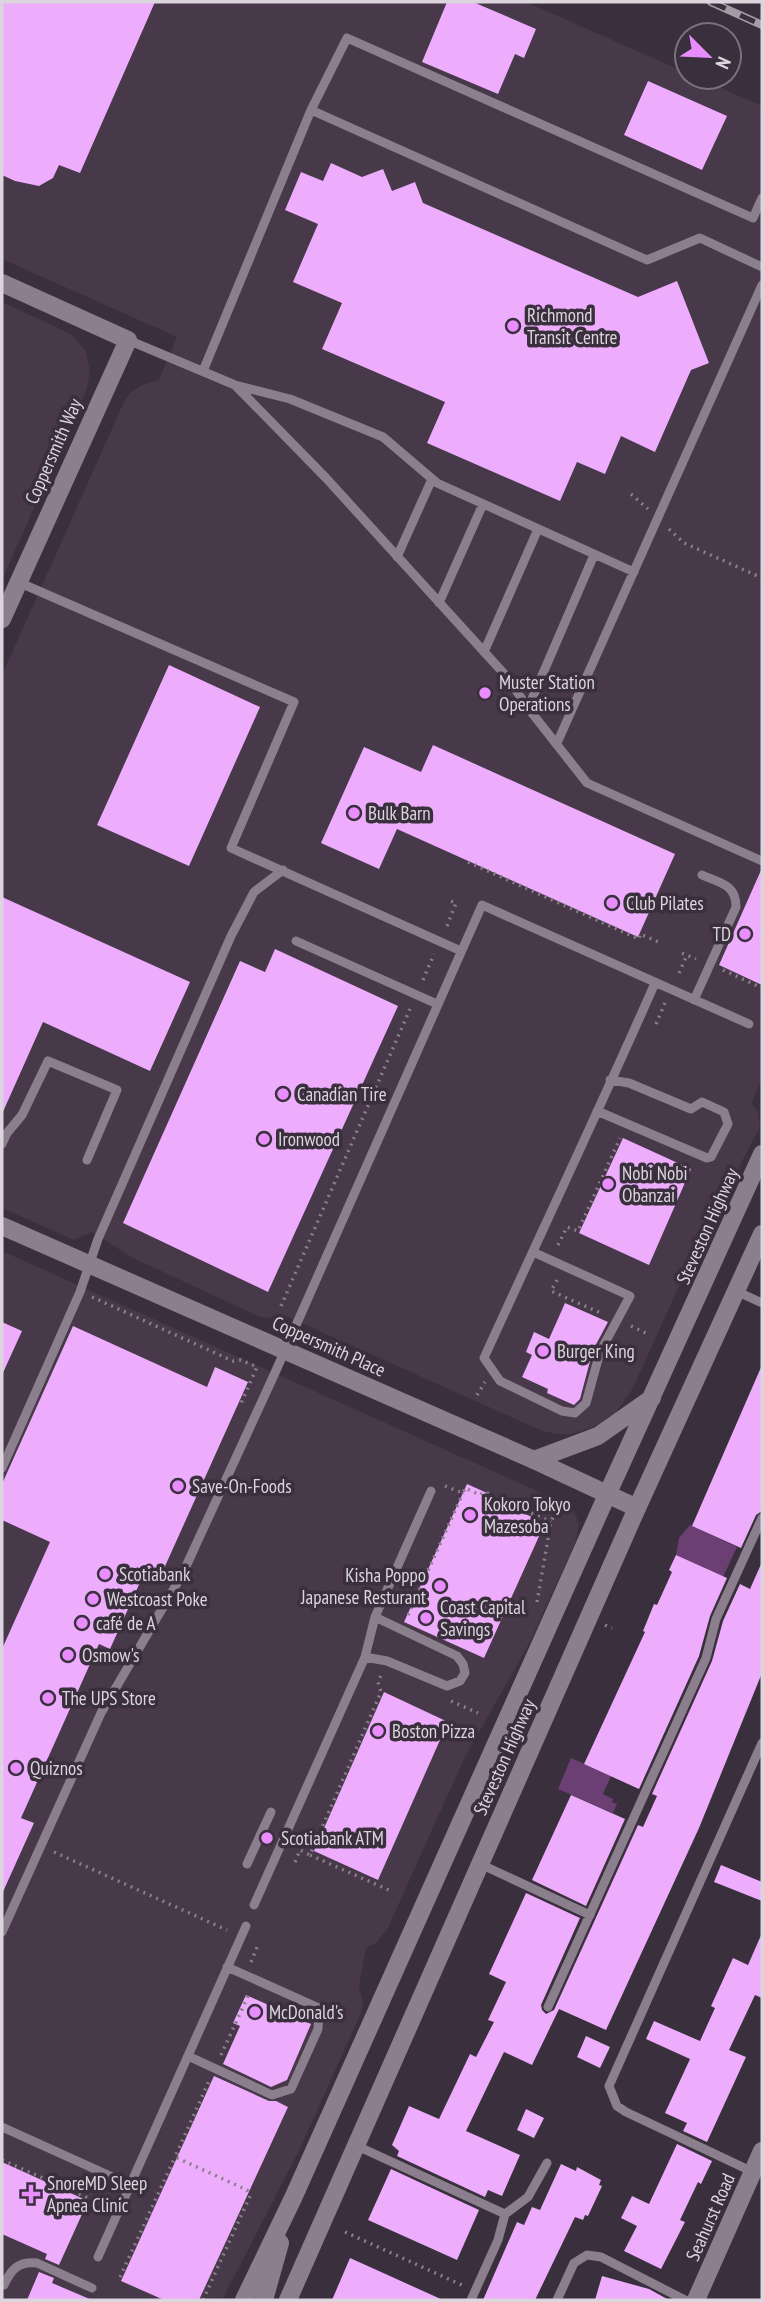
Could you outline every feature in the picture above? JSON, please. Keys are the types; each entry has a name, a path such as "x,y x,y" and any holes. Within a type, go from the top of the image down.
{"main road":[{"path":"2,283 128,340"},
{"name":"Coppersmith Way","path":"2,619 128,340"},
{"name":"Steveston Highway","path":"244,2300 294,2196 762,1154"},
{"name":"Coppersmith Place","path":"2,1226 285,1349 637,1508"},
{"name":"Steveston Highway","path":"288,2300 637,1508 762,1234"},
{"path":"534,1460 598,1436 652,1398"},
{"name":"Seahurst Road","path":"696,2300 762,2151"},
{"name":"Steveston Highway","path":"264,2300 294,2196"}],"lane":[{"path":"203,371 312,110 348,38 753,218 762,198"},
{"path":"312,110 647,260 700,238 762,267"},
{"path":"557,743 762,285"},
{"path":"128,340 235,385 290,399 383,437 432,479 634,572"},
{"path":"235,385 326,478 507,677 587,783 762,861"},
{"path":"397,557 432,479"},
{"path":"439,603 483,504"},
{"path":"484,652 538,529"},
{"path":"528,708 594,555"},
{"path":"18,582 294,702 231,848 461,951"},
{"path":"2,1468 231,936 254,892 283,870"},
{"path":"694,1000 736,907 736,895 732,889 702,875"},
{"path":"2,1933 101,1713 182,1575 482,905 749,1024"},
{"path":"296,941 437,1004"},
{"path":"533,1251 630,1296 600,1352 586,1403 575,1413 562,1411 500,1381 484,1358 655,983"},
{"path":"2,1144 7,1133 22,1115 48,1061 117,1090 87,1160"},
{"path":"597,1111 707,1158 711,1157 728,1124 724,1112 702,1102 691,1109 629,1083 610,1080"},
{"path":"736,1291 762,1303"},
{"path":"254,1905 365,1657 375,1617 431,1491"},
{"path":"548,2007 706,1658 716,1619 762,1518"},
{"path":"365,1657 387,1661 447,1686 460,1681 465,1673 457,1656 375,1617"},
{"path":"753,2172 626,2112 617,2106 609,2086 762,1743"},
{"path":"247,1864 271,1812"},
{"path":"480,1864 590,1915"},
{"path":"98,2257 246,1926"},
{"path":"188,2056 272,2095 291,2089 318,2029 319,2008 227,1967"},
{"path":"2,2127 130,2185"},
{"path":"355,2145 505,2214"},
{"path":"473,2296 498,2240 505,2214 528,2197 547,2163"},
{"path":"557,2300 574,2263 587,2255 601,2258 685,2300"},
{"path":"4,2285 15,2267 27,2262 37,2263 92,2288"}],"path":[{"path":"631,494 684,542 762,578"},
{"path":"468,862 639,939 640,934 659,942"},
{"path":"447,926 456,903 451,901"},
{"path":"423,980 435,952"},
{"path":"679,973 687,955 682,953"},
{"path":"716,967 762,988"},
{"path":"656,1024 668,996"},
{"path":"281,1306 411,1007"},
{"path":"558,1245 566,1227 578,1231 623,1130"},
{"path":"558,1276 551,1291 608,1316"},
{"path":"80,1292 233,1361 241,1360 257,1367 242,1401 242,1408"},
{"path":"632,1327 648,1334"},
{"path":"477,1395 485,1380"},
{"path":"431,1491 447,1485 463,1493"},
{"path":"404,1624 465,1488 480,1495 485,1492 551,1522"},
{"path":"537,1602 551,1522 558,1505"},
{"path":"605,1625 612,1628"},
{"path":"310,1855 381,1692 378,1682 383,1671"},
{"path":"295,1862 300,1850 391,1891"},
{"path":"54,1852 227,1930"},
{"path":"249,1966 258,1945"},
{"path":"218,2063 248,1996"},
{"path":"120,2277 212,2076"},
{"path":"175,2157 247,2190 250,2196 203,2300"},
{"path":"2,2160 104,2205"},
{"path":"345,2232 473,2296"}],"shaded area":[{"path":"2,2 526,2 673,67 673,91 728,91 762,106 762,1077 752,1103 758,1112 760,1127 695,1251 633,1388 615,1414 594,1427 572,1434 540,1430 281,1314 268,1318 260,1317 133,1258 92,1232 74,1240 2,1208 2,675 123,404 130,393 142,385 159,380 177,337 2,259"},
{"path":"2,302 71,334 86,351 90,372 86,391 2,580"},
{"path":"2,1251 564,1503 574,1511 579,1524 576,1541 531,1640 463,1761 387,1930 375,1944 366,1947 359,1987 363,2002 361,2013 300,2149 222,2300 2,2300"},
{"path":"690,1525 737,1547 723,1577 676,1555 679,1538"},
{"path":"571,1758 611,1776 603,1794 617,1804 613,1813 558,1789"}],"building":[{"path":"2,2 155,2 80,173 59,165 53,178 39,186 2,175"},
{"path":"447,2 473,2 536,29 524,58 515,54 498,94 422,62"},
{"path":"648,81 727,116 702,170 624,135"},
{"name":"Richmond Transit Centre","path":"331,163 362,177 383,169 392,191 415,182 423,203 638,297 677,281 709,363 691,370 655,452 621,436 605,474 577,462 560,501 427,443 445,402 322,349 342,303 293,282 318,224 285,210 301,172 323,181"},
{"path":"169,665 260,707 189,866 97,825"},
{"path":"433,745 675,854 638,937 397,829 379,869 321,843 364,747 421,772"},
{"name":"TD","path":"762,868 762,985 719,965"},
{"path":"2,897 190,982 150,1071 43,1022 2,1114"},
{"path":"275,949 398,1006 268,1292 123,1223 240,961 265,972"},
{"path":"623,1138 691,1169 649,1265 579,1233"},
{"path":"565,1303 608,1322 593,1350 580,1399 574,1405 547,1393 548,1389 522,1377 532,1355 526,1352 534,1332 549,1339"},
{"path":"2,1322 22,1331 2,1375"},
{"path":"73,1326 207,1387 215,1367 248,1382 157,1584 142,1578 110,1649 99,1644 21,1818 34,1823 2,1894 2,1649 50,1542 2,1520 2,1484"},
{"path":"762,1365 762,1511 756,1515 741,1548 692,1526"},
{"path":"467,1484 487,1493 486,1496 545,1523 484,1658 404,1622"},
{"path":"676,1555 727,1578 710,1616 699,1656 639,1789 584,1764 645,1632 643,1631 654,1604 657,1605 672,1572 669,1570"},
{"path":"762,1562 762,1673 699,1828 606,2030 559,2009 532,2065 504,2052 466,2131 520,2155 502,2196 488,2190 485,2197 397,2156 399,2151 392,2145 409,2106 439,2119 470,2054 476,2057 494,2022 488,2020 506,1982 489,1974 526,1893 580,1918 541,2005 546,2014 554,2010 638,1825 643,1827 657,1796 652,1794 712,1661 723,1621 740,1584 750,1589"},
{"path":"384,1692 448,1722 378,1880 314,1851"},
{"path":"571,1795 625,1819 586,1906 532,1880"},
{"path":"721,1865 762,1882 762,1901 714,1882"},
{"path":"762,1933 762,1998 755,1995 729,2050 746,2057 707,2142 683,2131 687,2123 665,2113 690,2059 646,2039 654,2021 700,2041 715,2008 711,2006 733,1958 748,1965"},
{"path":"246,1995 311,2024 287,2080 271,2087 223,2064 240,2026 233,2023"},
{"path":"586,2036 610,2047 600,2068 577,2057"},
{"path":"214,2076 288,2107 199,2300 164,2300 121,2281"},
{"path":"526,2109 544,2118 534,2138 517,2130"},
{"path":"677,2144 712,2161 701,2184 698,2182 680,2220 685,2222 661,2269 624,2251 637,2226 621,2218 632,2196 649,2204"},
{"path":"2,2162 88,2201 59,2265 45,2259 47,2254 2,2234"},
{"path":"561,2164 576,2171 577,2167 601,2180 599,2185 602,2186 588,2216 585,2215 583,2220 575,2217 535,2300 483,2300 517,2222 524,2225 532,2207 540,2210"},
{"path":"391,2169 479,2210 457,2260 368,2220"},
{"path":"350,2258 443,2300 332,2300"},
{"path":"39,2272 54,2278 52,2283 92,2300 27,2300"},
{"path":"602,2276 649,2289 669,2300 595,2300"}],"railway":[{"path":"711,2 762,25"}],"place":[{"name":"Richmond Transit Centre","path":"513,326"},
{"name":"Muster Station Operations","path":"485,693"},
{"name":"Bulk Barn","path":"354,813"},
{"name":"Club Pilates","path":"612,903"},
{"name":"TD","path":"745,934"},
{"name":"Canadian Tire","path":"283,1094"},
{"name":"Ironwood","path":"264,1139"},
{"name":"Nobi Nobi Obanzai","path":"608,1184"},
{"name":"Burger King","path":"543,1351"},
{"name":"Save-On-Foods","path":"178,1486"},
{"name":"Kokoro Tokyo Mazesoba","path":"470,1515"},
{"name":"Scotiabank","path":"105,1574"},
{"name":"Kisha Poppo Japanese Resturant","path":"440,1586"},
{"name":"Westcoast Poke","path":"93,1599"},
{"name":"Coast Capital Savings","path":"426,1618"},
{"name":"café de A","path":"82,1623"},
{"name":"Osmow's","path":"68,1655"},
{"name":"The UPS Store","path":"48,1698"},
{"name":"Boston Pizza","path":"378,1731"},
{"name":"Quiznos","path":"16,1768"},
{"name":"Scotiabank ATM","path":"267,1838"},
{"name":"McDonald's","path":"255,2012"},
{"name":"SnoreMD Sleep Apnea Clinic","path":"31,2194"}]}
